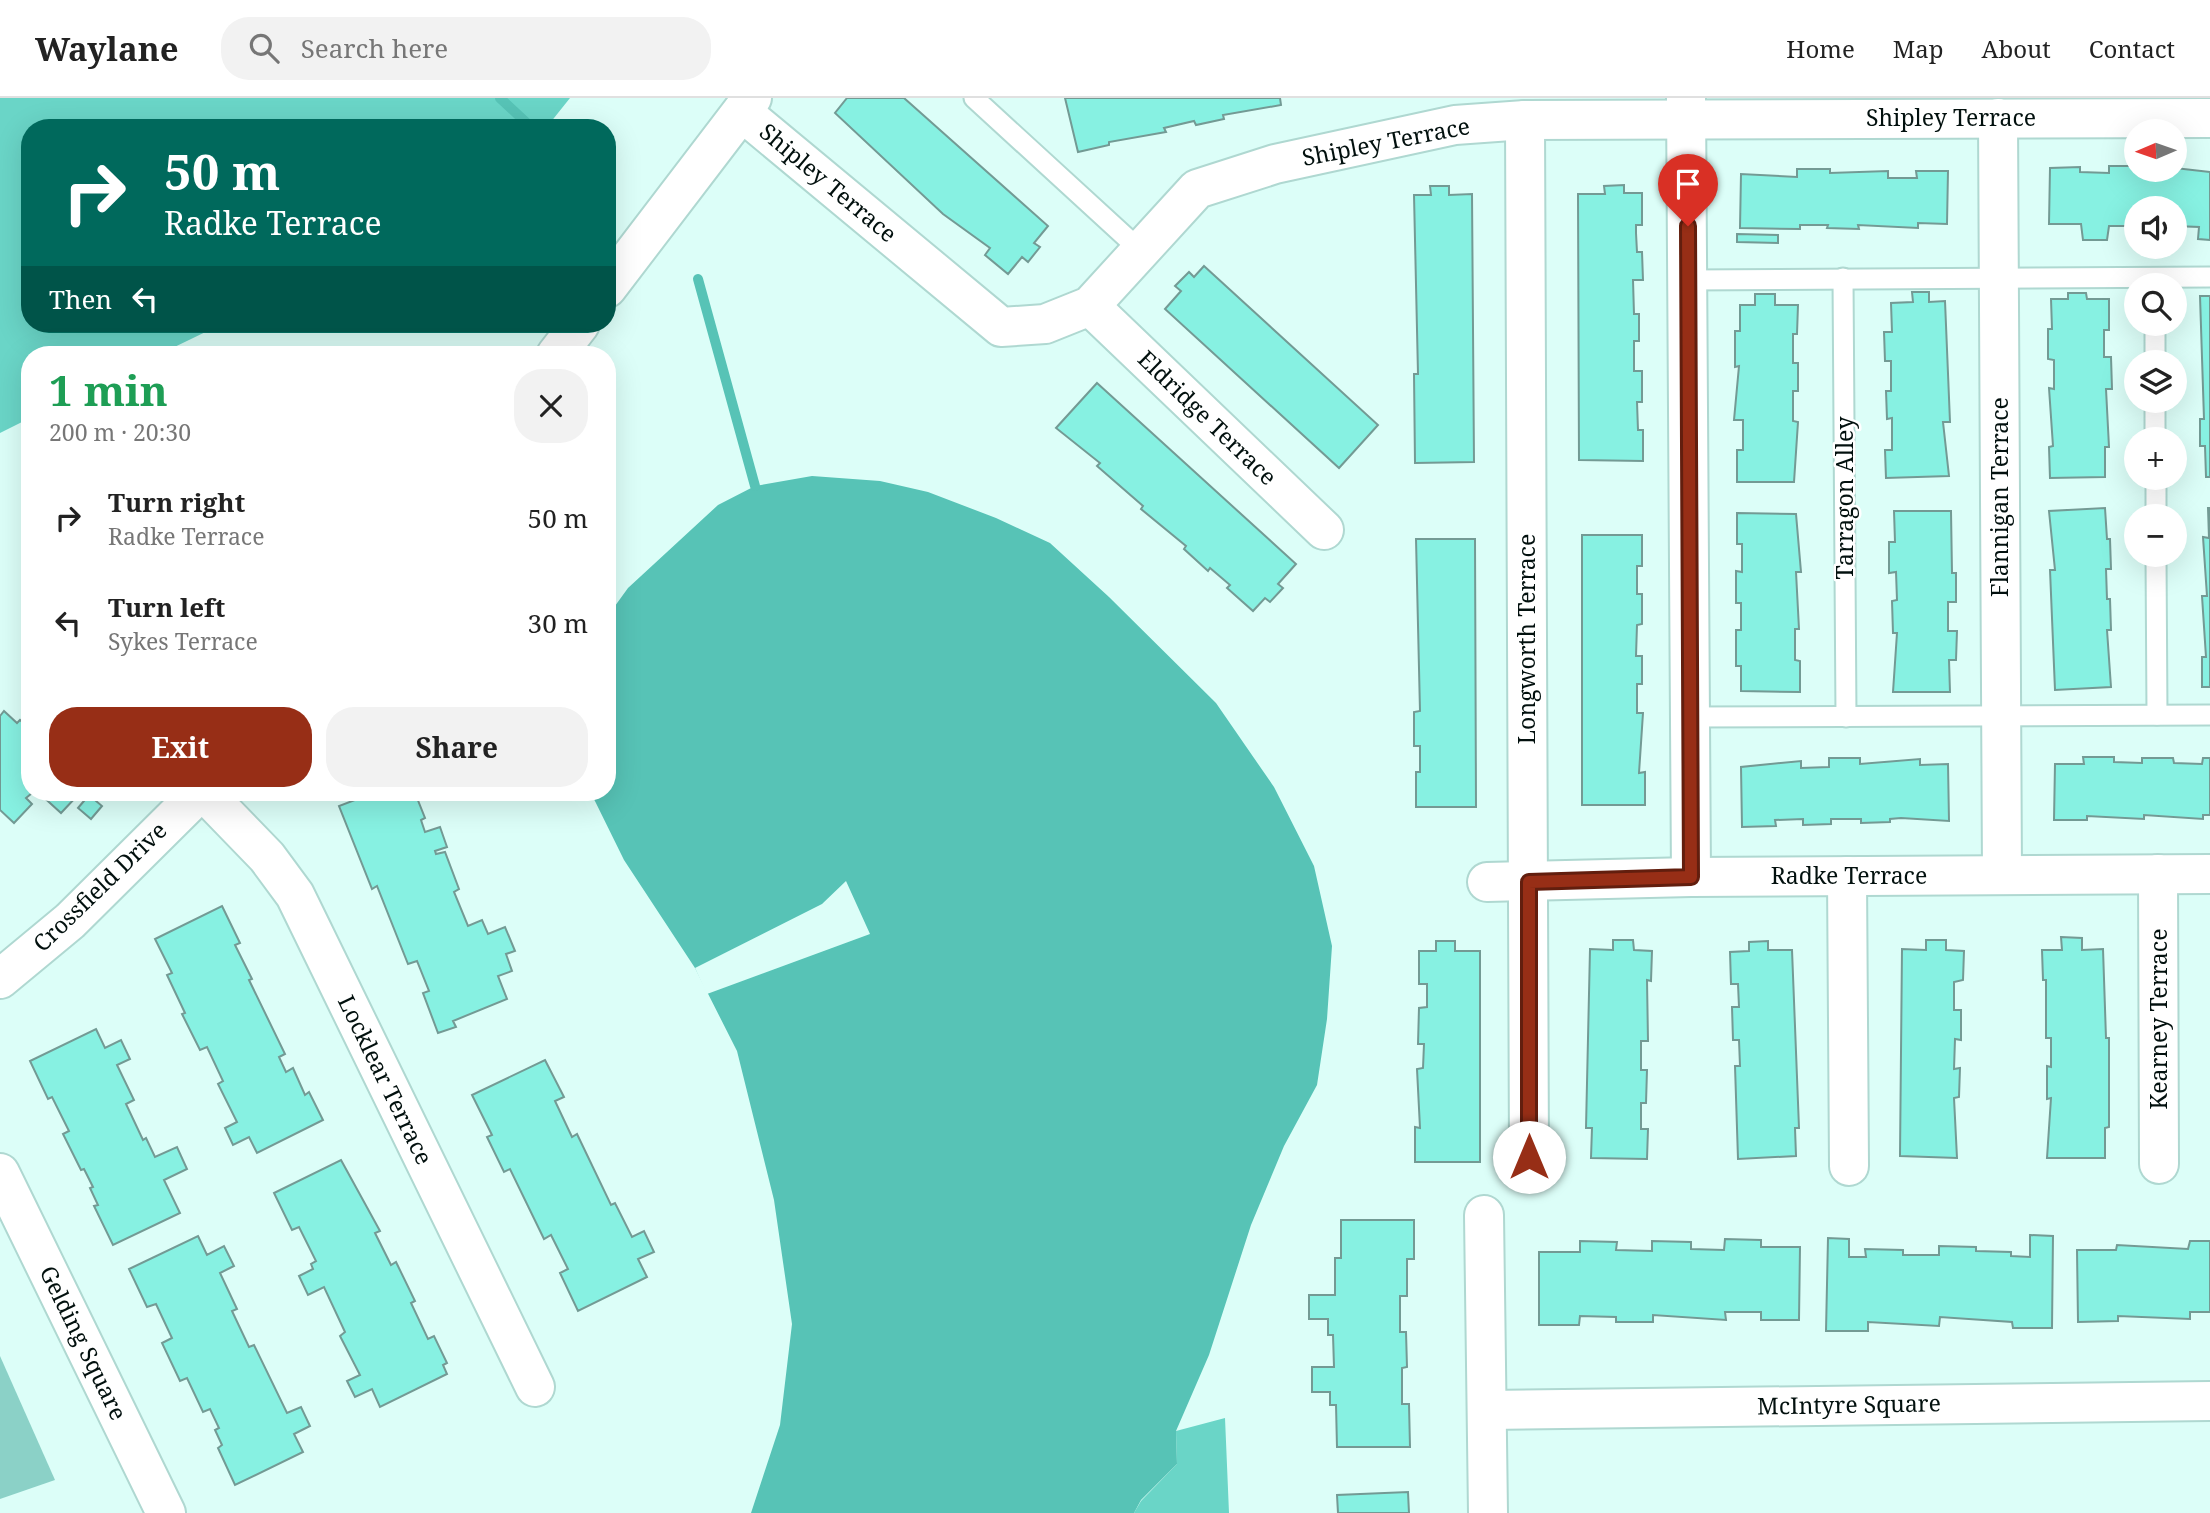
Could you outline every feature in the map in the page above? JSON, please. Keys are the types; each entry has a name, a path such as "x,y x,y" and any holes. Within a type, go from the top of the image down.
{"street":[{"name":"Shipley Terrace","path":"747,105 1001,327 1045,324 1090,306 1197,189 1275,164 1525,109 1838,108 1998,118 2210,118"},
{"path":"616,276 747,105"},
{"name":"Longworth Terrace","path":"1525,109 1529,1157"},
{"path":"1686,109 1691,877"},
{"name":"Flannigan Terrace","path":"1998,118 2002,875"},
{"name":"Eldridge Terrace","path":"1090,306 1324,530"},
{"name":"Crossfield Drive","path":"0,979 70,921 191,801"},
{"name":"Locklear Terrace","path":"213,801 267,857 295,895 535,1387"},
{"name":"Kearney Terrace","path":"2158,874 2159,1164"},
{"name":"Radke Terrace","path":"1487,882 1691,877 2210,874"},
{"path":"1847,876 1849,1166"},
{"name":"Gelding Square","path":"0,1173 166,1513"},
{"path":"1484,1215 1488,1513"},
{"name":"McIntyre Square","path":"1487,1410 2210,1401"}],"lane":[{"path":"984,101 1140,251"},
{"path":"2187,279 2210,277"},
{"name":"Tarragon Alley","path":"1843,278 1846,717"},
{"path":"1688,280 1999,278 2124,280"},
{"path":"2156,567 2157,715"},
{"path":"1690,717 2210,715"}],"shaded area":[{"path":"812,476 880,481 928,492 996,518 1050,543 1216,703 1274,787 1314,866 1332,946 1327,1019 1317,1085 1284,1146 1251,1225 1209,1355 1176,1431 1177,1464 1141,1500 1134,1513 751,1513 780,1425 792,1324 774,1200 737,1051 695,968 624,860 595,801 616,801 616,605 628,588 718,505 755,486"},
{"path":"0,1356 55,1480 0,1499"}],"green space":[{"path":"0,98 570,98 553,119 21,119 21,333 203,333 177,346 21,346 21,422 0,433"},
{"path":"1225,1418 1229,1513 1134,1513 1141,1501 1177,1464 1176,1431"}],"pier":[{"path":"846,881 870,934 707,994 695,968 822,904"}],"building":[{"path":"847,98 904,98 1048,226 1034,243 1040,247 1028,262 1022,257 1008,274 985,255 990,248 943,214 835,113"},
{"path":"1065,98 1280,98 1281,105 1223,115 1224,119 1196,125 1194,121 1164,128 1166,132 1109,142 1109,145 1078,152"},
{"path":"2109,166 2124,166 2124,182 2188,182 2188,169 2210,172 2210,240 2198,239 2199,227 2187,226 2187,196 2124,196 2124,226 2109,226 2107,240 2083,240 2081,224 2049,224 2050,168 2080,167 2080,172 2109,173"},
{"path":"1797,169 1830,169 1830,173 1888,171 1888,178 1917,178 1916,171 1948,171 1947,224 1918,223 1918,228 1858,225 1859,229 1800,225 1800,229 1740,228 1741,174 1797,177"},
{"path":"1624,185 1624,193 1642,193 1642,225 1636,225 1636,233 1637,252 1642,252 1643,280 1633,280 1634,314 1639,314 1639,341 1634,341 1634,371 1642,371 1642,402 1637,402 1638,430 1643,430 1643,461 1579,460 1578,194 1605,194 1604,186"},
{"path":"1430,186 1449,186 1449,195 1472,194 1474,462 1415,463 1414,374 1418,374 1414,195 1431,195"},
{"path":"1737,234 1778,235 1778,243 1737,242"},
{"path":"1204,266 1378,425 1339,468 1165,309 1181,291 1175,286 1189,272 1194,277"},
{"path":"1912,292 1929,292 1929,302 1945,301 1950,422 1943,422 1949,476 1886,478 1885,450 1892,450 1892,418 1887,419 1886,391 1891,391 1891,361 1885,361 1884,332 1892,332 1891,303 1913,302"},
{"path":"2068,293 2086,293 2087,299 2109,299 2109,330 2104,330 2104,357 2111,357 2112,389 2106,389 2109,447 2105,447 2105,477 2050,478 2049,447 2053,446 2049,388 2054,389 2054,360 2048,359 2048,329 2052,329 2051,299 2068,299"},
{"path":"1755,294 1775,294 1775,305 1798,305 1797,334 1793,334 1793,363 1798,363 1798,391 1793,391 1793,421 1798,422 1794,482 1737,482 1737,450 1743,450 1743,420 1734,420 1739,366 1735,367 1735,331 1740,331 1740,305 1755,305"},
{"path":"2200,296 2210,296 2210,477 2206,477 2205,446 2200,446 2200,419 2204,419"},
{"path":"1097,383 1296,564 1278,584 1283,588 1270,602 1265,598 1253,611 1227,588 1230,585 1210,568 1208,571 1184,549 1186,546 1141,509 1143,506 1097,466 1100,463 1056,428"},
{"path":"2105,508 2107,539 2110,539 2111,569 2106,569 2107,599 2110,599 2111,630 2107,630 2111,687 2055,690 2050,570 2055,570 2049,511"},
{"path":"2210,508 2210,687 2202,687 2202,657 2206,657 2202,596 2207,596 2203,537 2209,538"},
{"path":"1894,511 1951,511 1952,573 1956,573 1956,602 1948,602 1948,631 1957,631 1956,660 1949,660 1950,692 1893,692 1897,633 1893,633 1892,601 1897,600 1896,572 1889,573 1889,542 1895,542"},
{"path":"1737,513 1796,514 1801,572 1796,572 1799,629 1795,629 1795,660 1800,661 1800,692 1741,691 1741,666 1736,666 1736,630 1741,630 1741,603 1736,603 1736,571 1742,572 1742,544 1737,544"},
{"path":"1582,535 1642,535 1642,566 1637,566 1637,594 1642,594 1642,624 1637,625 1636,656 1642,656 1642,684 1637,684 1637,713 1643,713 1639,773 1645,772 1645,805 1582,805"},
{"path":"1416,539 1475,539 1476,807 1416,807 1416,772 1420,772 1420,746 1414,746 1414,712 1420,711"},
{"path":"4,711 17,723 21,721 21,801 29,801 32,804 14,823 0,810 0,716"},
{"path":"2083,757 2114,757 2114,762 2142,763 2142,758 2173,758 2174,763 2202,764 2203,758 2210,758 2210,815 2203,815 2203,819 2144,815 2144,819 2087,816 2087,820 2054,820 2055,764 2084,764"},
{"path":"1829,758 1860,758 1860,764 1920,759 1920,765 1948,764 1949,821 1901,818 1890,819 1890,822 1861,823 1861,819 1831,819 1831,824 1803,825 1803,819 1775,820 1776,826 1742,827 1741,767 1801,761 1801,768 1829,767"},
{"path":"48,801 72,801 61,813"},
{"path":"84,801 96,801 102,806 91,819 78,808"},
{"path":"352,801 418,801 425,818 421,820 425,832 440,827 447,847 435,851 436,854 445,852 459,889 454,892 468,926 482,920 488,934 505,927 515,951 506,954 512,971 498,976 507,999 453,1021 456,1027 438,1033 423,993 429,991 417,961 408,964 377,886 372,889 339,806"},
{"path":"222,906 240,943 235,945 252,979 249,980 285,1054 279,1057 286,1072 293,1068 305,1095 309,1092 323,1120 257,1153 249,1137 233,1145 225,1128 237,1122 218,1084 223,1081 207,1047 200,1050 182,1014 185,1013 167,975 172,973 155,939"},
{"path":"2061,937 2082,938 2082,950 2103,949 2106,1038 2109,1038 2109,1127 2105,1128 2105,1158 2047,1158 2051,1098 2047,1099 2047,1066 2051,1067 2051,1038 2046,1038 2046,980 2043,980 2042,950 2062,950"},
{"path":"1613,940 1633,940 1634,950 1652,951 1651,981 1647,980 1648,1041 1641,1041 1641,1070 1647,1070 1646,1103 1641,1103 1641,1129 1648,1129 1647,1159 1591,1158 1592,1128 1586,1128 1590,949 1613,950"},
{"path":"1926,940 1946,940 1946,950 1964,951 1963,980 1954,982 1954,1010 1961,1010 1961,1040 1955,1039 1954,1069 1960,1068 1959,1097 1954,1098 1957,1158 1900,1156 1902,949 1926,950"},
{"path":"1436,941 1455,941 1455,951 1480,951 1480,1162 1415,1162 1415,1127 1420,1128 1417,1069 1423,1068 1424,1044 1418,1044 1419,1008 1427,1007 1427,984 1419,984 1419,951 1436,951"},
{"path":"1768,941 1768,950 1792,950 1799,1128 1795,1128 1796,1156 1738,1159 1735,1066 1740,1066 1739,1040 1733,1040 1732,1007 1739,1007 1738,984 1731,984 1730,952 1749,951 1749,942"},
{"path":"96,1029 105,1048 121,1040 130,1059 117,1065 134,1100 126,1104 143,1140 146,1138 155,1157 177,1147 187,1169 164,1180 180,1213 113,1245 94,1206 98,1205 90,1188 93,1187 63,1134 69,1131 52,1097 48,1099 30,1061"},
{"path":"545,1060 564,1097 555,1101 572,1137 577,1134 611,1205 615,1203 632,1237 644,1231 654,1252 638,1259 647,1277 578,1311 560,1273 568,1269 551,1235 544,1239 510,1169 504,1172 487,1137 492,1135 472,1095"},
{"path":"341,1160 380,1231 375,1233 391,1265 396,1262 415,1301 411,1303 428,1339 434,1336 447,1363 443,1365 447,1374 380,1407 372,1389 355,1397 347,1381 360,1375 340,1336 345,1332 324,1287 308,1295 299,1276 313,1269 311,1264 316,1261 299,1227 292,1230 274,1193"},
{"path":"1341,1220 1414,1220 1414,1259 1407,1259 1407,1296 1400,1296 1400,1332 1406,1332 1407,1367 1402,1368 1402,1404 1409,1404 1410,1447 1337,1447 1336,1405 1330,1405 1330,1392 1312,1392 1312,1367 1334,1367 1333,1335 1328,1335 1328,1319 1309,1319 1309,1295 1335,1295 1335,1258 1341,1258"},
{"path":"2030,1235 2053,1236 2052,1328 2013,1328 2012,1322 1940,1317 1939,1326 1868,1322 1868,1331 1826,1331 1828,1238 1849,1239 1849,1257 1866,1257 1865,1249 1903,1250 1903,1255 1939,1255 1939,1246 1976,1247 1976,1251 2011,1252 2011,1256 2030,1257"},
{"path":"198,1236 207,1255 224,1246 234,1266 220,1273 237,1309 232,1311 249,1347 254,1345 287,1413 301,1407 310,1426 294,1434 303,1452 235,1485 218,1448 222,1445 215,1430 219,1428 210,1409 203,1412 187,1378 180,1381 162,1343 172,1338 156,1304 147,1307 129,1269"},
{"path":"1725,1239 1761,1240 1761,1247 1800,1247 1799,1320 1761,1320 1761,1312 1725,1312 1726,1320 1653,1315 1653,1322 1616,1322 1616,1317 1580,1316 1579,1325 1539,1325 1539,1252 1580,1252 1580,1241 1617,1242 1616,1250 1652,1251 1652,1241 1691,1242 1691,1249 1724,1250"},
{"path":"2190,1241 2210,1241 2210,1312 2190,1312 2190,1319 2118,1316 2118,1321 2078,1322 2077,1250 2116,1250 2117,1245 2188,1249"},
{"path":"1408,1492 1409,1513 1338,1513 1337,1495"}],"waterway":[{"path":"500,98 522,119"},
{"path":"698,279 755,486"}],"route":[{"path":"1529,1157 1529,882 1691,877 1688,226"}]}
